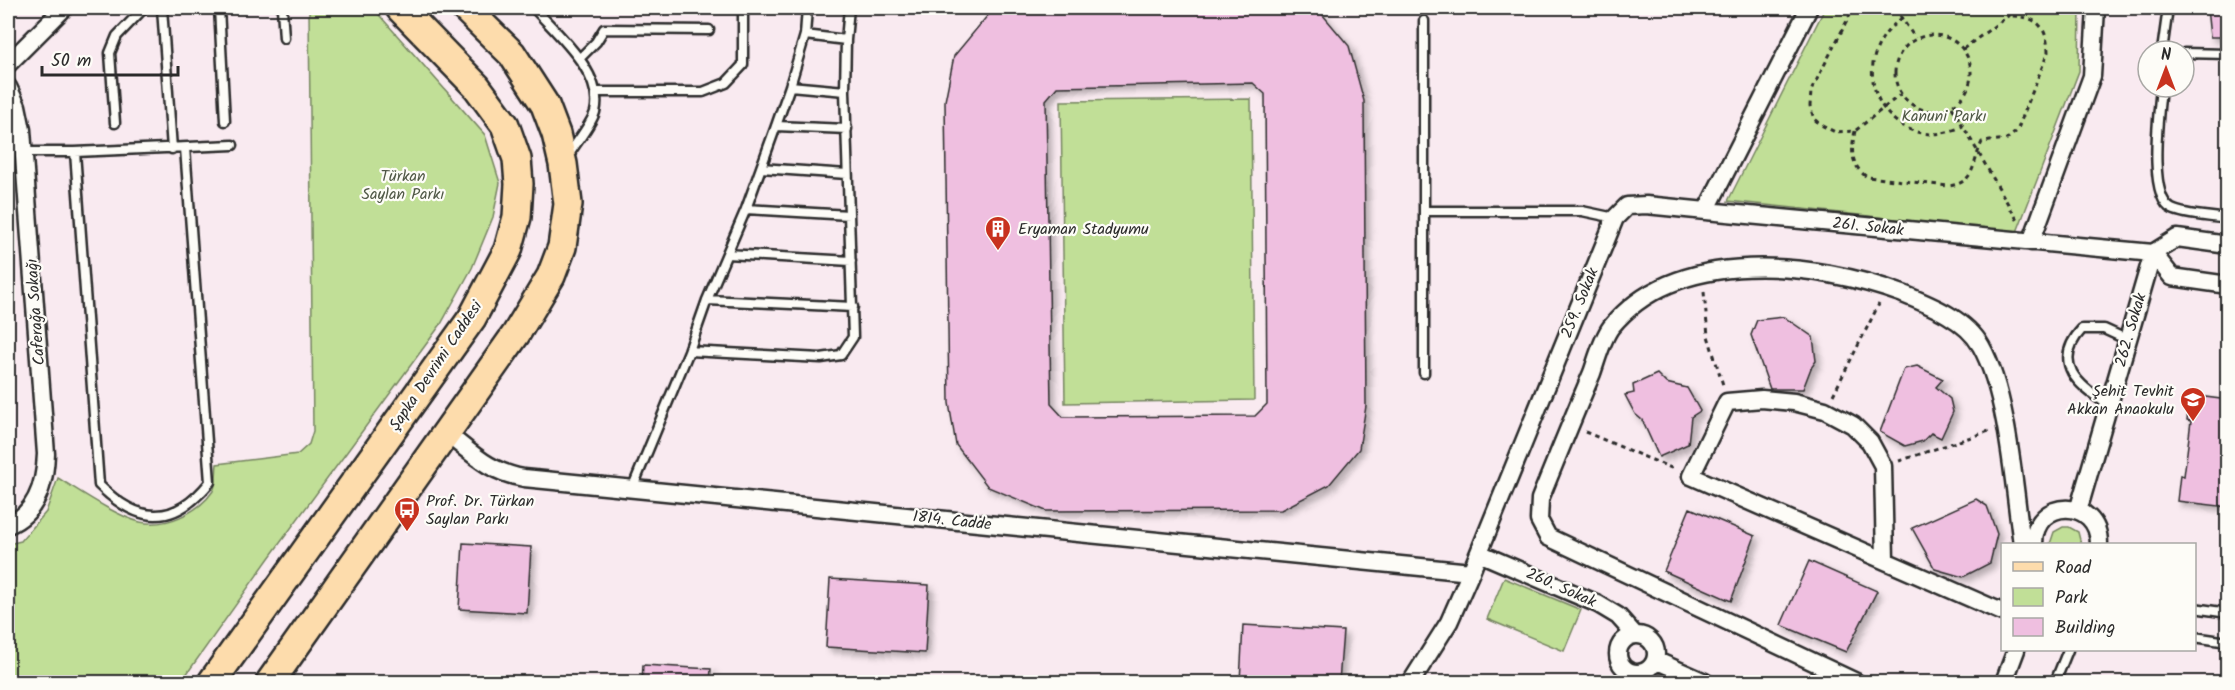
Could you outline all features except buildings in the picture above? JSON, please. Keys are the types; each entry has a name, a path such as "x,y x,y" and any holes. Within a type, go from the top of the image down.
{"main road":[{"name":"Şapka Devrimi Caddesi","path":"212,682 472,318 508,250 516,217 519,184 516,159 505,124 477,87 400,8"},
{"path":"270,682 516,334 551,276 562,247 568,204 563,164 556,134 539,97 512,54 465,8"}],"street":[{"path":"8,64 64,8"},
{"path":"1614,218 1627,206 1646,205 1706,211 1809,8"},
{"path":"2031,242 2092,76 2096,8"},
{"name":"Caferağa Sokağı","path":"8,87 17,106 22,130 46,463 43,486 38,497 22,516 8,525"},
{"name":"261. Sokak","path":"1706,211 2153,253"},
{"name":"259. Sokak","path":"1411,682 1449,622 1471,572 1614,218"},
{"path":"2228,245 2177,238 2153,253 2172,277 2228,285"},
{"name":"262. Sokak","path":"2078,511 2153,253"},
{"path":"1856,682 1548,537 1539,520 1540,499 1610,329 1636,303 1664,286 1702,275 1751,268 1803,269 1848,276 1887,288 1922,301 1962,324 1981,345 1996,385 2005,426 2022,543"},
{"path":"1885,560 1883,466 1870,442 1853,425 1825,410 1794,402 1762,399 1727,402 1691,476 2001,612"},
{"name":"1814. Cadde","path":"446,433 489,467 504,475 524,478 1471,572"},
{"path":"2034,543 2035,532 2047,515 2067,508 2088,516 2096,525 2100,543"},
{"name":"260. Sokak","path":"1479,553 1598,604 1618,616 1635,635 1652,642 1656,654 1655,660"},
{"path":"1635,635 1623,641 1620,646 1618,658 1624,668 1636,673 1642,672 1652,666 1655,660 1682,678 1705,682"},
{"path":"2004,682 2016,651"}],"lane":[{"path":"115,123 110,53 117,36 144,8"},
{"path":"162,8 172,149"},
{"path":"219,8 225,121"},
{"path":"282,8 284,38"},
{"path":"534,8 580,58 596,92 595,113 563,164"},
{"path":"596,92 703,92 726,83 743,65 743,8"},
{"path":"632,489 707,300 746,209 790,86 805,35 807,8"},
{"path":"688,351 821,358 841,354 853,337 845,91 849,8"},
{"path":"2164,39 2168,8"},
{"path":"1424,21 1424,373"},
{"path":"580,58 596,42 604,28 709,30"},
{"path":"805,35 846,40"},
{"path":"2196,53 2228,54"},
{"path":"790,86 845,91"},
{"path":"2160,99 2156,178 2160,196 2170,209 2228,219"},
{"path":"776,126 847,129"},
{"path":"24,153 75,153 234,145"},
{"path":"75,153 99,485 115,501 138,514 168,514 196,499 210,482 185,148"},
{"path":"760,168 847,174"},
{"path":"746,209 849,215"},
{"path":"1425,211 1582,211 1614,218"},
{"path":"727,254 851,261"},
{"path":"707,300 853,307"},
{"path":"2109,405 2087,391 2075,377 2068,358 2072,341 2082,329 2104,329 2128,340"},
{"path":"2196,608 2228,613"},
{"path":"2196,637 2228,642"},
{"path":"2055,682 2068,651"}],"path":[{"path":"1858,8 1851,13 1811,91 1810,106 1814,119 1835,132 1855,131 1902,94"},
{"path":"1895,8 1916,39"},
{"path":"2008,16 2009,8"},
{"path":"1855,131 1852,157 1860,172 1867,177 1948,186 1957,185 1967,179 1973,170 1982,142 2007,139 2017,131 2048,52 2048,38 2042,27 2024,16 2008,16 1963,49"},
{"path":"1902,18 1881,37 1873,56 1876,96 1884,108 1904,128 1939,133 1963,126"},
{"path":"1930,35 1943,36 1955,41 1963,49 1970,62 1971,75 1968,87 1961,98 1951,106 1928,111 1916,107 1902,94 1895,78 1895,66 1907,44 1916,39 1930,35"},
{"path":"1951,106 2031,242"},
{"path":"1702,275 1708,336 1727,402"},
{"path":"1825,410 1887,288"},
{"path":"1570,426 1691,476"},
{"path":"1883,466 2005,426"}],"green space":[{"name":"Türkan Saylan Parkı","path":"309,8 373,8 485,135 500,183 493,217 472,268 441,324 181,682 8,682 8,544 21,541 46,512 58,478 120,515 140,522 160,523 191,512 207,499 216,481 217,464 298,454 309,444 313,431"},
{"name":"Kanuni Parkı","path":"1825,8 2080,8 2079,71 2017,232 1728,201"},
{"path":"1251,99 1254,400 1065,403 1061,101"},
{"path":"2063,527 2069,527 2078,532 2081,543 2050,543 2054,532"},
{"path":"1504,578 1581,610 1564,651 1487,619"}],"place":[{"name":"Eryaman Stadyumu","path":"998,252"},
{"name":"Şehit Tevhit Akkan Anaokulu","path":"2193,423"},
{"name":"Prof. Dr. Türkan Saylan Parkı","path":"407,533"}]}
